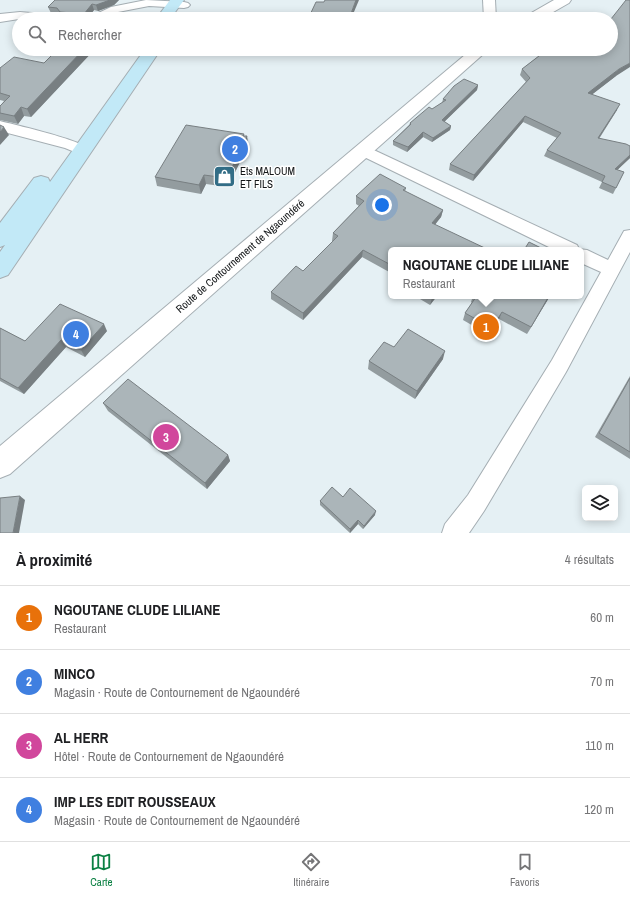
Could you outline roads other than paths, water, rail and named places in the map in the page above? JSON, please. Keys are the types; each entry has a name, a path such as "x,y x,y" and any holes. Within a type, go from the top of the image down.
{"main road":[{"path":"170,12 181,2"},
{"path":"177,12 181,2"},
{"path":"0,269 76,147 136,56"},
{"path":"0,239 76,147 148,56"}],"street":[{"path":"489,0 490,12"},
{"path":"543,12 564,0"},
{"path":"110,12 118,8 153,2 181,2"},
{"path":"0,18 12,17"},
{"name":"Route de Contournement de Ngaoundéré","path":"0,464 473,56"},
{"path":"0,126 76,147"},
{"path":"363,150 565,247"},
{"path":"454,533 476,503 555,373 630,236"},
{"path":"584,256 611,269"}],"place":[{"name":"MINCO","path":"235,149"},
{"name":"Ets MALOUM ET FILS","path":"224,177"},
{"name":"NGOUTANE CLUDE LILIANE","path":"486,327"},
{"name":"IMP LES EDIT ROUSSEAUX","path":"76,334"},
{"name":"AL HERR","path":"166,437"}]}
